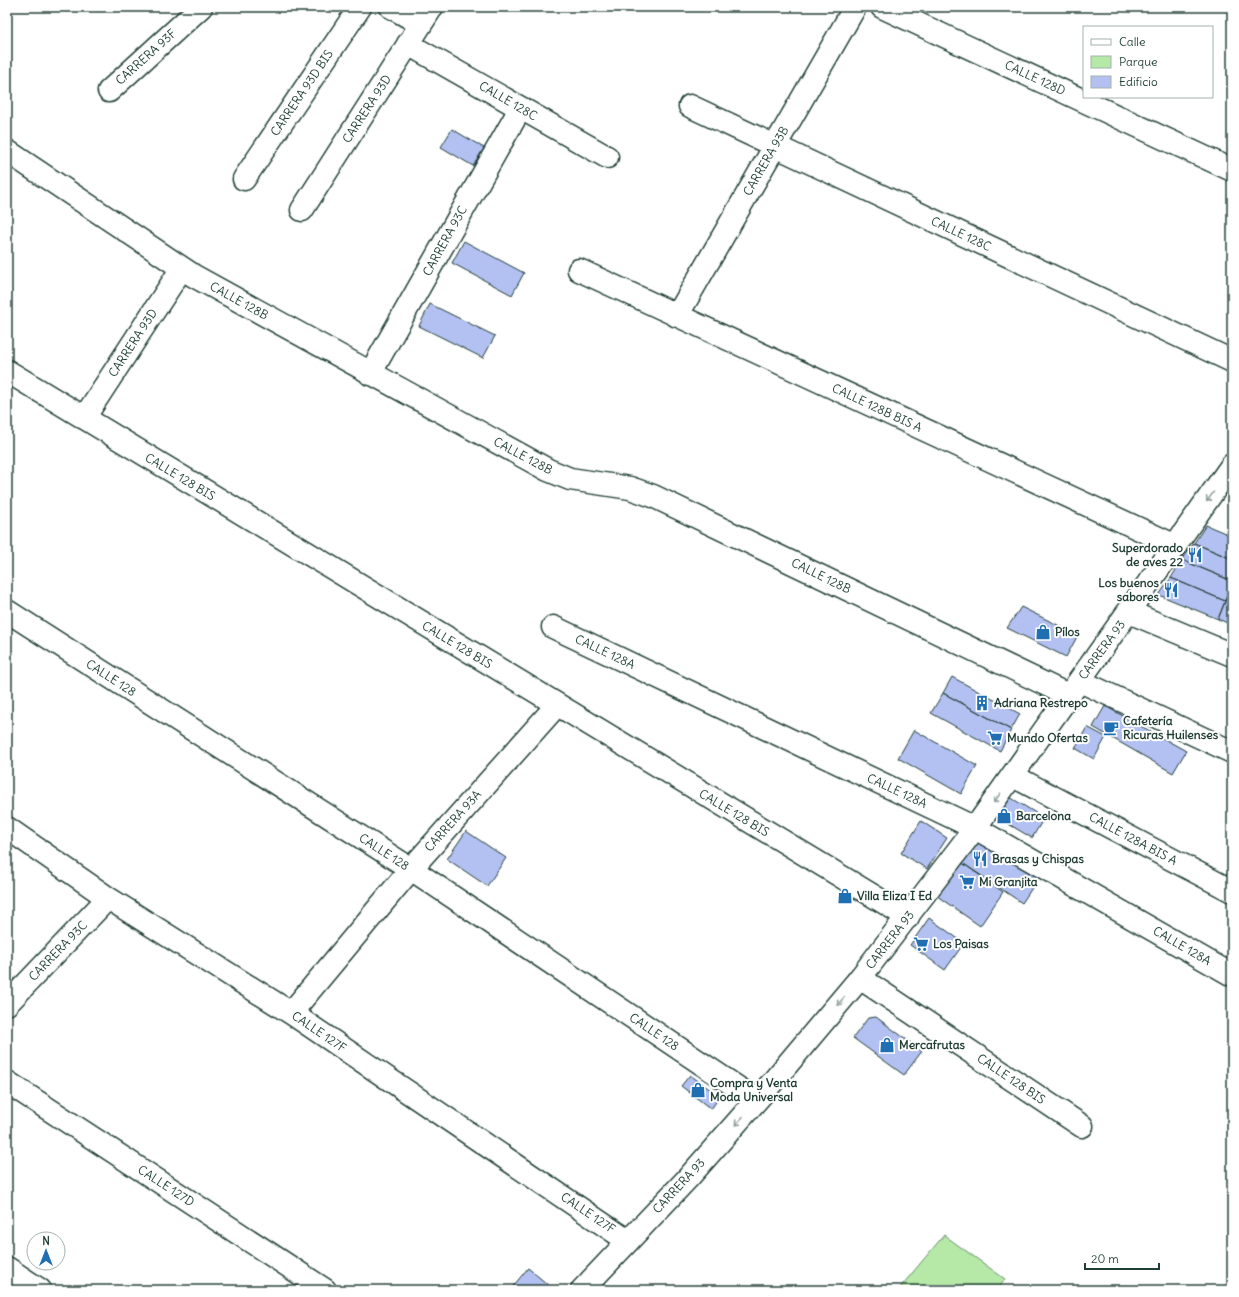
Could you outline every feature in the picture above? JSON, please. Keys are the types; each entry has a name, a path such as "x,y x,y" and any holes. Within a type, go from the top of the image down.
{"street":[{"name":"CARRERA 93F","path":"109,91 201,7"},
{"name":"CARRERA 93D BIS","path":"244,179 360,7"},
{"path":"391,7 427,16"},
{"name":"CARRERA 93B","path":"677,316 855,7"},
{"name":"CALLE 128D","path":"882,7 1232,170"},
{"name":"CARRERA 93D","path":"302,210 427,16"},
{"name":"CALLE 128C","path":"408,44 520,109 607,157"},
{"name":"CALLE 128C","path":"690,106 774,147 1232,361"},
{"name":"CARRERA 93C","path":"370,374 520,109"},
{"name":"CALLE 128B","path":"7,151 182,268 370,374 548,470 570,479 630,488 653,496 1075,688 1232,752"},
{"name":"CARRERA 93D","path":"84,418 182,268"},
{"name":"CALLE 128B BIS A","path":"579,270 1176,546"},
{"name":"CALLE 128 BIS","path":"7,371 908,917"},
{"name":"CARRERA 93","path":"582,1290 688,1178 860,978 908,917 1013,776 1232,465"},
{"name":"CALLE 128","path":"7,611 410,869 756,1100"},
{"path":"1129,612 1232,655"},
{"name":"CALLE 128A","path":"553,627 975,828 1232,975"},
{"name":"CARRERA 93A","path":"291,1013 410,869 557,705"},
{"name":"CALLE 128A BIS A","path":"1013,776 1232,891"},
{"name":"CALLE 127F","path":"7,828 108,898 291,1013 628,1241"},
{"name":"CARRERA 93C","path":"7,1004 108,898"},
{"name":"CALLE 128 BIS","path":"860,978 1082,1126"},
{"name":"CALLE 127D","path":"7,1082 325,1290"},
{"path":"7,1268 40,1290"}],"green space":[{"path":"944,1235 1005,1279 998,1290 898,1290"}],"building":[{"path":"452,129 484,148 473,166 441,147"},
{"path":"464,241 524,273 512,295 452,263"},
{"path":"430,304 495,336 483,358 419,326"},
{"path":"1206,525 1232,536 1232,559 1194,543"},
{"path":"1194,543 1232,559 1232,581 1182,560"},
{"path":"1182,560 1232,581 1225,601 1171,578"},
{"path":"1171,578 1225,601 1218,619 1159,595"},
{"path":"1232,585 1232,625 1218,619"},
{"name":"Pílos","path":"1021,607 1078,635 1066,657 1007,628"},
{"name":"Adriana Restrepo","path":"952,677 1020,714 1011,730 943,693"},
{"path":"943,693 1011,730 1000,751 931,713"},
{"path":"1105,706 1186,751 1173,773 1093,727"},
{"path":"1087,727 1106,737 1094,759 1075,748"},
{"path":"914,730 977,766 961,794 898,758"},
{"path":"1008,796 1044,818 1032,838 995,816"},
{"path":"921,821 947,838 927,869 901,853"},
{"path":"466,831 506,858 487,886 447,859"},
{"path":"979,837 1040,876 1022,903 961,862"},
{"path":"961,862 1003,892 980,926 937,896"},
{"path":"929,918 964,943 945,970 910,945"},
{"name":"Mercafrutas","path":"876,1017 922,1051 904,1075 853,1038 868,1018"},
{"name":"Compra y Venta Moda Universal","path":"690,1075 715,1093 716,1102 711,1109 681,1086"},
{"path":"528,1268 553,1289 510,1290"}],"place":[{"name":"Superdorado de aves 22","path":"1195,555"},
{"name":"Los buenos sabores","path":"1171,590"},
{"name":"Pílos","path":"1043,632"},
{"name":"Adriana Restrepo","path":"982,703"},
{"name":"Cafetería Ricuras Huilenses","path":"1111,728"},
{"name":"Mundo Ofertas","path":"995,738"},
{"name":"Barcelona","path":"1004,816"},
{"name":"Brasas y Chispas","path":"980,859"},
{"name":"Mi Granjita","path":"967,882"},
{"name":"Villa Eliza I Ed","path":"845,896"},
{"name":"Los Paisas","path":"921,944"},
{"name":"Mercafrutas","path":"887,1045"},
{"name":"Compra y Venta Moda Universal","path":"698,1090"}]}
